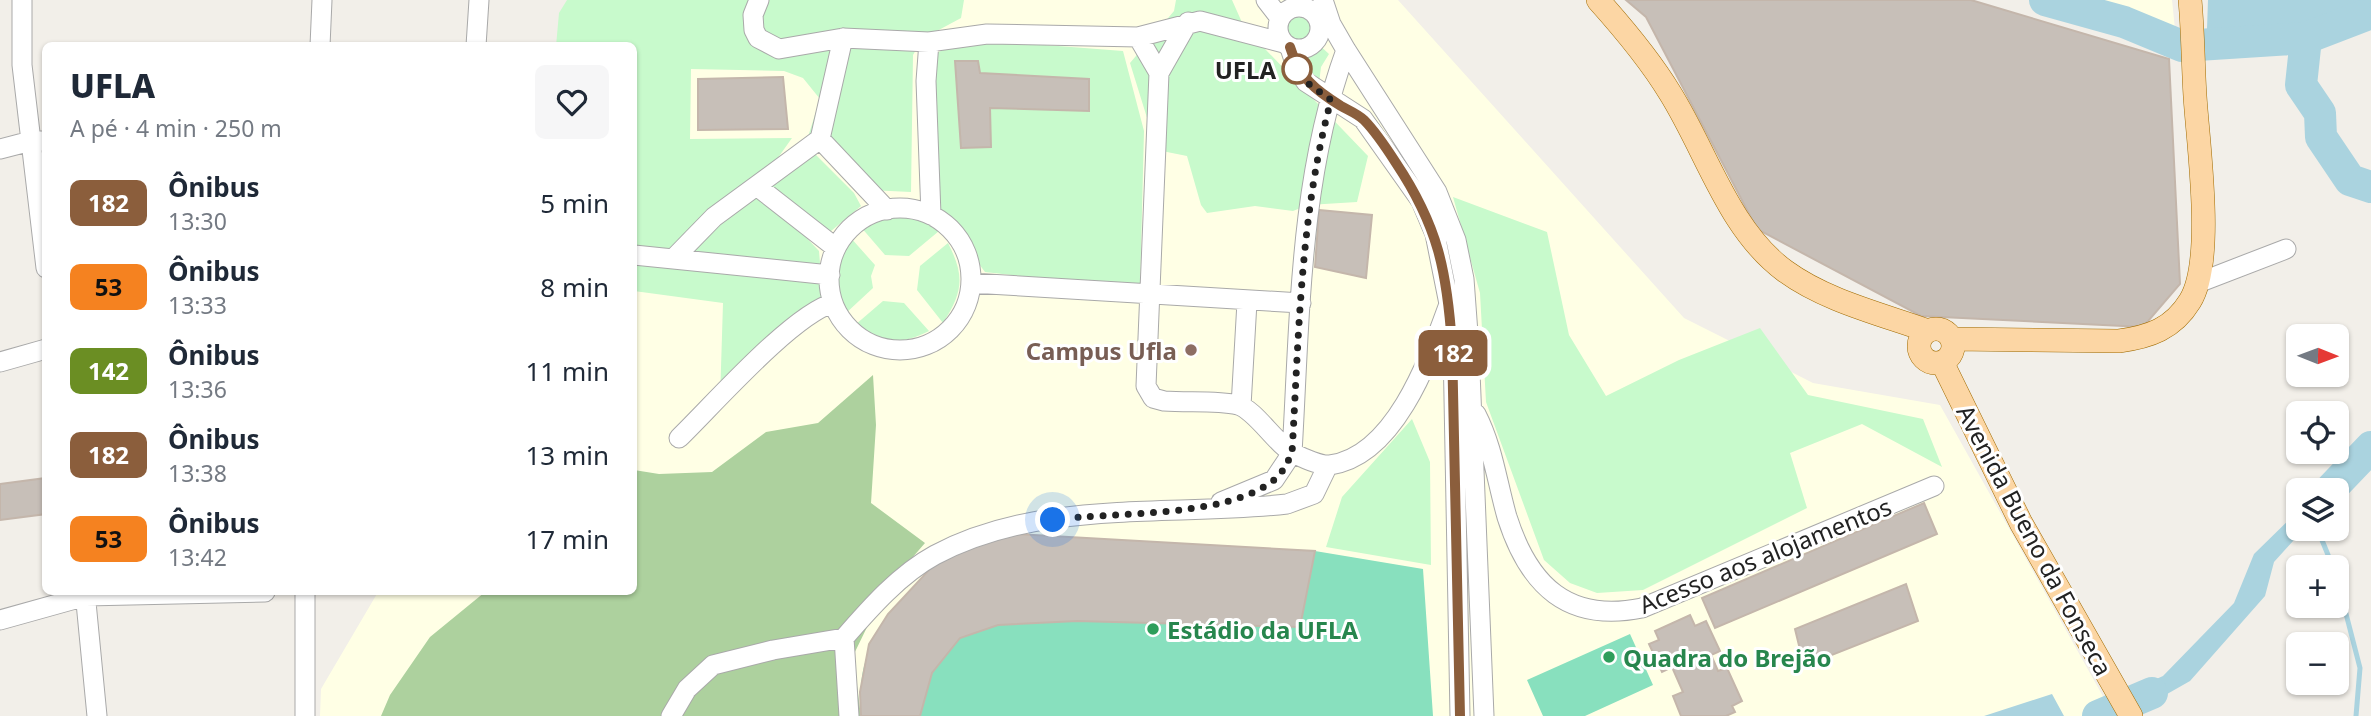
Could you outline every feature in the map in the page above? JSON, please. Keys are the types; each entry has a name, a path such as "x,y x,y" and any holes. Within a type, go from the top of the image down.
{"main road":[{"path":"1598,0 1669,91 1743,229 1765,254 1787,273 1862,309 1928,331 1939,329 1952,339 2105,342 2144,338 2163,330 2179,315 2199,283 2202,203 2191,3"},
{"path":"1928,331 1921,339 1920,351 1931,362 1942,362 1950,355 1952,339"},
{"name":"Avenida Bueno da Fonseca","path":"1942,362 2021,523 2131,716"}],"street":[{"path":"22,0 22,65 38,141 42,204"},
{"path":"320,42 322,0"},
{"path":"476,42 479,0"},
{"path":"759,0 753,15 754,30 758,38 779,49 843,38 929,42 987,34 1138,37 1188,22 1216,23 1298,50 1313,45 1326,23 1323,0"},
{"path":"1266,0 1280,18"},
{"path":"1460,716 1450,304 1435,234 1421,201 1363,119 1306,82 1297,69 1278,27 1280,18 1287,10 1297,6 1315,13 1346,50 1416,155 1437,192 1456,240 1464,279 1472,407 1484,716"},
{"path":"1188,22 1159,73 1146,386 1153,398 1164,401 1241,405 1292,453 1328,466 1352,457 1375,440 1396,417 1415,389 1450,304"},
{"path":"1138,37 1159,73"},
{"path":"676,257 714,217 820,139 843,38"},
{"path":"929,42 926,94 931,215"},
{"path":"1206,507 1245,495 1274,480 1292,453 1301,303 1313,183 1331,100 1346,50"},
{"path":"820,139 887,210"},
{"path":"0,149 38,141"},
{"path":"758,187 836,248"},
{"path":"904,208 931,215 953,232 967,256 971,284 964,311 947,333 924,347 896,351 869,344 847,327 833,303 830,275 836,248 853,226 876,212 904,208"},
{"path":"2199,283 2286,249"},
{"path":"637,255 676,257 830,275"},
{"path":"971,284 1151,297 1301,303"},
{"path":"1241,405 1247,302"},
{"path":"679,438 796,324 822,306 833,303"},
{"path":"0,362 42,350"},
{"name":"Acesso aos alojamentos","path":"1472,407 1495,463 1507,517 1533,571 1552,592 1574,608 1622,612 1642,608 1934,486"},
{"path":"671,716 687,690 713,665 773,650 844,638 912,571 935,555 1004,528 1070,517 1206,507 1257,508 1303,500 1314,494 1328,466"},
{"path":"1474,505 1507,517"},
{"path":"0,621 83,595"},
{"path":"86,595 97,716"},
{"path":"305,595 305,716"},
{"path":"844,638 844,681 849,716"}],"shaded area":[{"name":"Campus Ufla","path":"698,0 1398,0 1684,318 1813,383 1940,405 2114,716 320,716 321,689 376,595 637,595 637,131"},
{"path":"2065,0 2172,0 2175,29"}],"green space":[{"path":"567,0 964,0 961,18 922,39 913,55 911,192 869,190 815,147 815,154 854,193 861,206 825,236 766,195 819,251 823,300 720,400 723,303 637,291 637,42 556,42 559,13","holes":["691,69 784,71 803,78 820,99 807,140 758,186 792,138 690,139"]},
{"path":"1176,0 1232,0 1244,27 1368,156 1357,202 1308,205 1293,211 1255,206 1207,213 1201,205 1187,156 1157,150 1130,63 1174,11"},
{"path":"1297,15 1306,19 1310,28 1306,37 1297,41 1288,37 1284,28 1288,19"},
{"path":"967,39 1123,51 1144,131 1140,290 985,272 932,201 930,56"},
{"path":"1317,43 1329,54 1321,67 1319,83 1296,57 1309,53"},
{"path":"1453,197 1547,232 1569,335 1606,396 1679,360 1760,328 1808,395 1923,419 1942,467 1862,424 1790,453 1807,508 1643,590 1597,593 1570,583 1544,560 1486,402 1480,293"},
{"path":"901,212 919,215 939,231 909,256 885,255 860,226 879,217"},
{"path":"850,237 875,265 871,276 873,288 845,314 837,294 835,275 840,256"},
{"path":"948,243 957,265 959,284 955,302 943,323 917,290 920,266"},
{"path":"883,301 904,303 929,331 909,339 891,341 864,332 855,325"},
{"path":"873,375 876,425 871,503 925,543 886,588 853,656 861,716 381,716 390,695 430,637 481,595 637,595 637,470 659,474 712,472 766,432 818,423"},
{"path":"1412,419 1430,462 1431,565 1326,547 1342,497"},
{"name":"Estádio da UFLA","path":"1315,551 1423,569 1433,716 861,716 861,687 865,662 888,614"},
{"name":"Quadra do Brejão","path":"1630,634 1653,685 1585,716 1543,716 1527,680"}],"water":[{"path":"2208,0 2371,0 2371,3 2318,25 2207,29"},
{"path":"2286,523 2286,541 2293,541 2274,562 2265,596 2190,681 2139,710 2128,692 2163,676 2234,603 2254,554"},
{"path":"2052,694 2064,716 1984,716"}],"building":[{"path":"1626,0 1971,0 2169,59 2180,284 2143,327 1921,316 1757,229 1646,17"},
{"path":"955,61 978,61 980,73 1089,79 1089,111 990,108 991,147 961,148"},
{"path":"783,77 788,129 698,130 698,79"},
{"path":"1319,210 1372,215 1366,278 1315,267"},
{"path":"42,479 42,515 0,520 0,484"},
{"path":"1924,503 1937,534 1715,628 1702,598"},
{"path":"1014,534 1315,551 1300,627 1077,621 998,625 960,638 932,673 920,716 861,716 860,692 869,644 888,614 941,557"},
{"path":"1906,584 1918,621 1804,666 1795,629"},
{"path":"1690,615 1695,626 1706,621 1720,651 1711,655 1718,671 1727,668 1742,701 1732,706 1735,712 1726,716 1681,716 1673,696 1683,692 1672,667 1662,672 1649,644 1659,640 1655,631"}],"waterway":[{"path":"2045,0 2124,22 2182,46 2306,38"},
{"path":"2371,13 2306,38 2301,85 2320,113 2321,137 2350,180 2371,187"},
{"path":"2341,478 2371,447"},
{"path":"2322,541 2328,555"},
{"path":"2347,618 2360,668 2356,716"},
{"path":"2098,716 2152,693"}],"bus line":[{"name":"182","path":"1290,47 1297,69 1306,82 1363,119 1390,153 1421,201 1435,234 1450,304 1457,483 1460,716"}],"place":[{"name":"UFLA","path":"1297,69"},
{"name":"Campus Ufla","path":"1191,350"},
{"name":"Estádio da UFLA","path":"1153,629"},
{"name":"Quadra do Brejão","path":"1609,657"}],"route":[{"path":"1053,520 1206,507 1260,488 1274,480 1284,469 1292,453 1307,229 1313,183 1331,100 1306,82 1297,69"}]}
